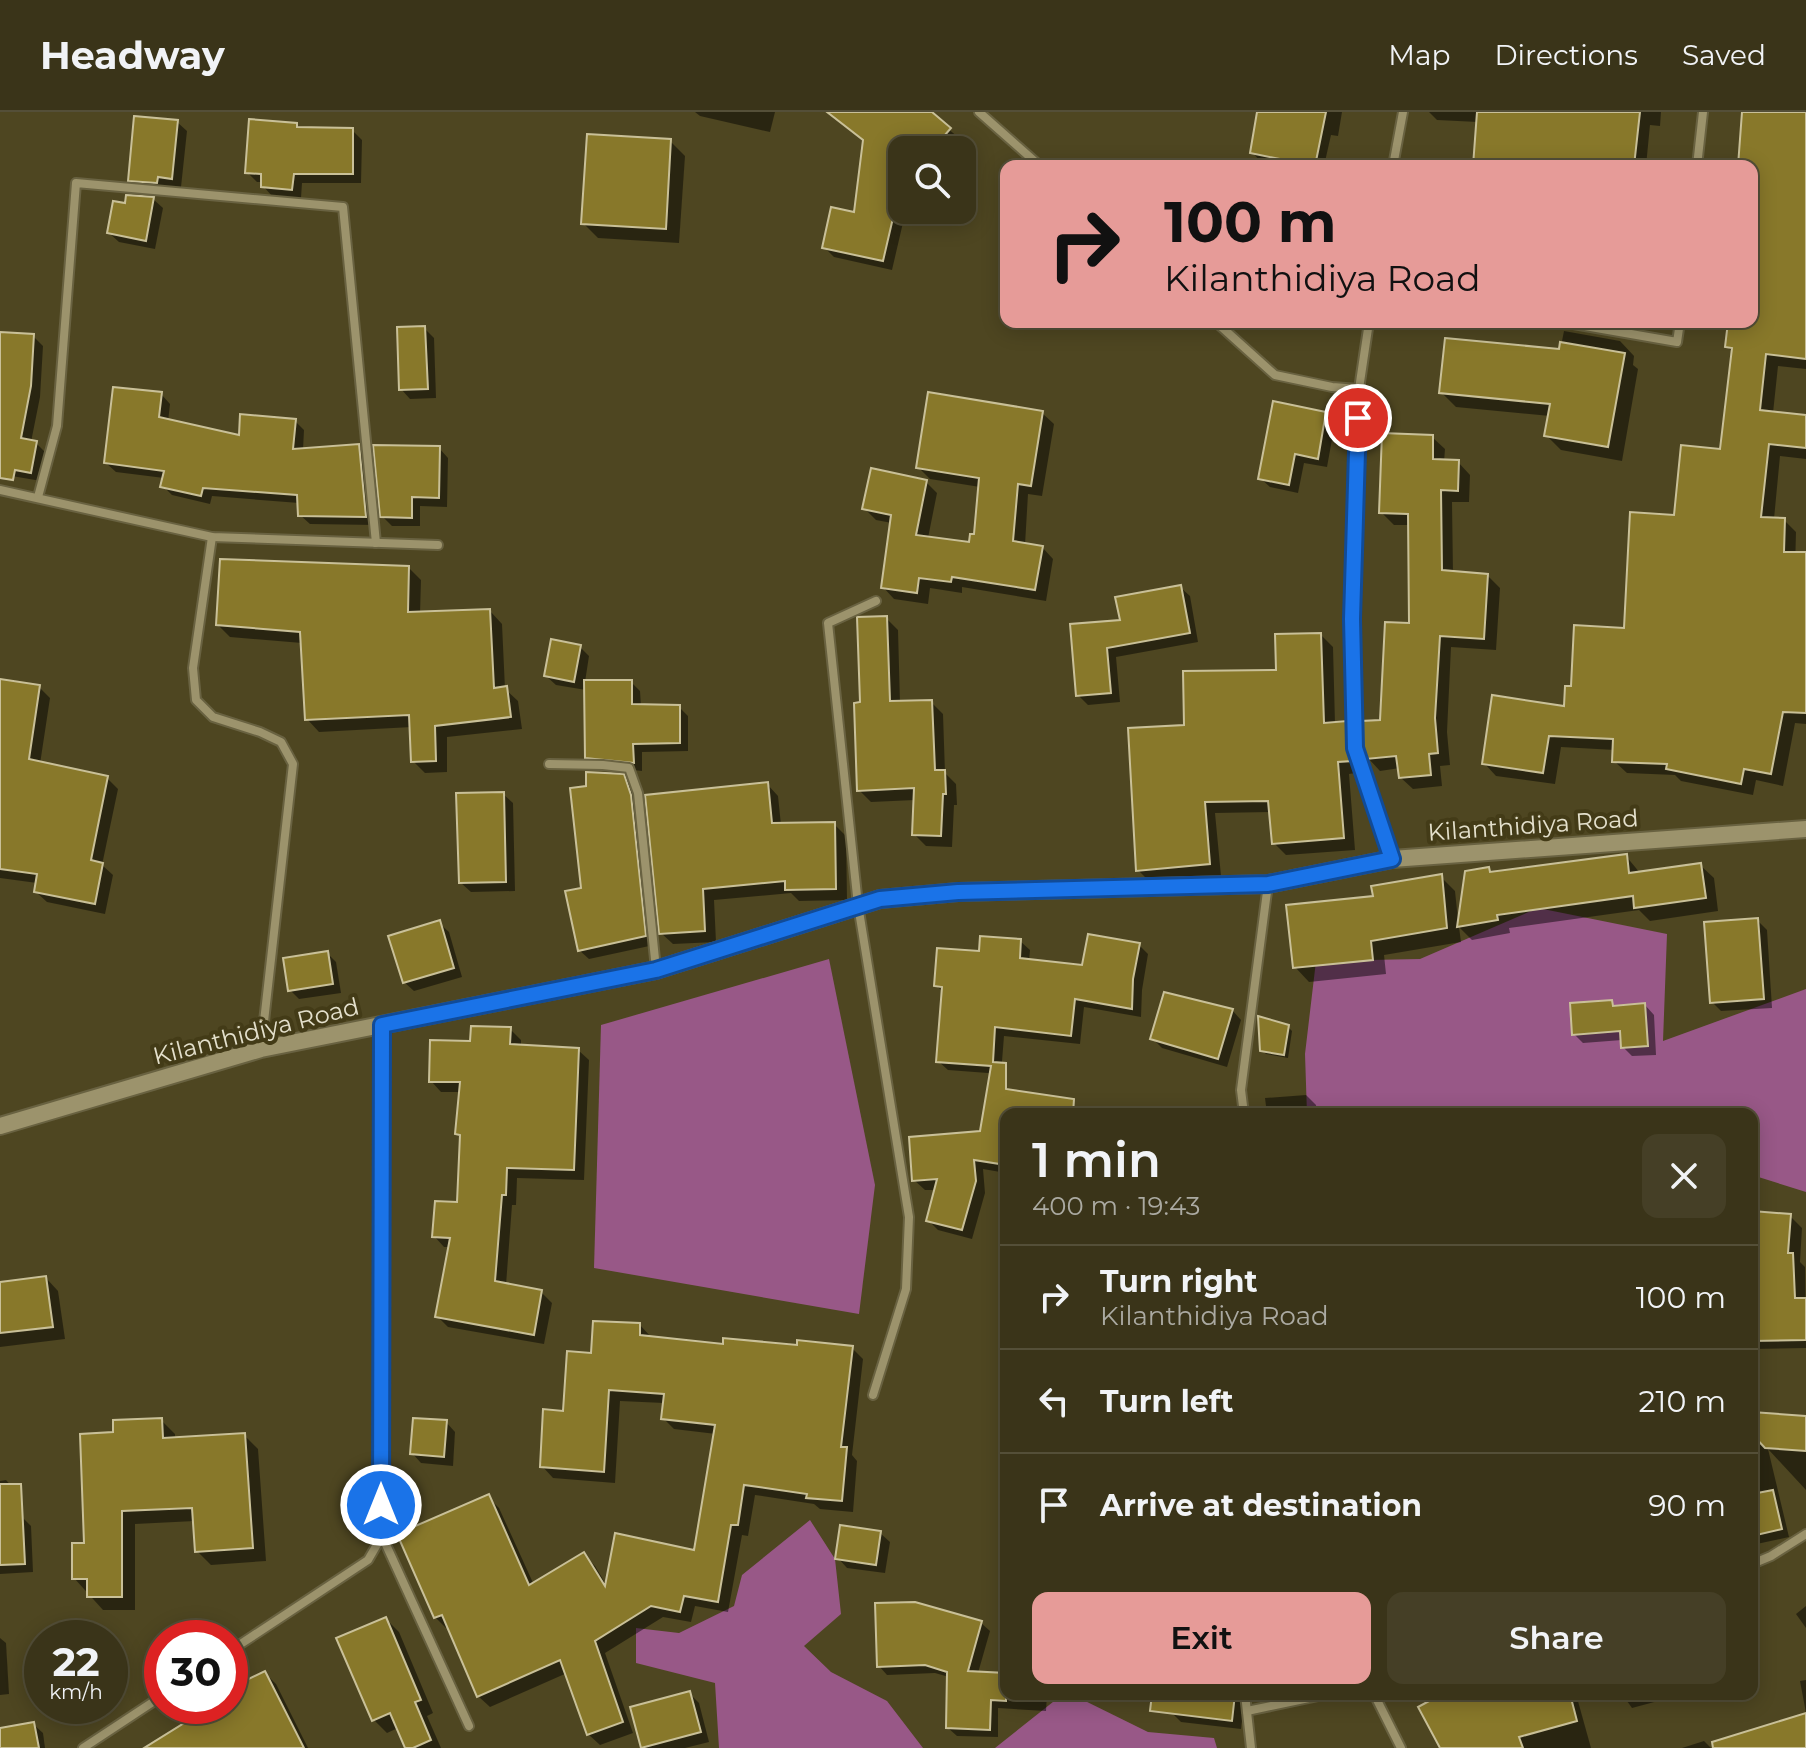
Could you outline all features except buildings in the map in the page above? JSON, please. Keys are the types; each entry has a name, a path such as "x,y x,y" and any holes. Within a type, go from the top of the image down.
{"street":[{"path":"979,112 1033,160"},
{"path":"1394,160 1403,112"},
{"path":"1698,160 1703,112"},
{"path":"38,497 57,426 76,183 343,207 376,543"},
{"path":"1223,328 1275,375 1332,387 1359,389"},
{"path":"1368,328 1359,389 1352,619 1355,748 1392,859"},
{"path":"1596,328 1677,342 1679,328"},
{"path":"0,490 212,537 438,545"},
{"path":"212,537 193,668 196,700 213,717 281,742 293,764 261,1049"},
{"path":"873,1395 906,1289 909,1217 858,905 828,623 876,601"},
{"path":"549,764 629,768 638,793 656,970"},
{"name":"Kilanthidiya Road","path":"0,1126 261,1049 656,970 880,899 958,892 1268,884 1392,859 1806,829"},
{"path":"1243,1108 1241,1090 1268,884"},
{"path":"382,1025 382,1536 469,1726"},
{"path":"1758,1561 1806,1534"},
{"path":"248,1639 368,1560 382,1536"},
{"path":"1246,1700 1251,1748"},
{"path":"1247,1711 1299,1700"},
{"path":"1377,1700 1401,1748"},
{"path":"83,1748 144,1708"}],"shaded area":[{"path":"1538,908 1667,934 1663,1041 1806,989 1806,1192 1758,1177 1758,1108 1307,1108 1305,1054 1316,961 1420,959"},
{"path":"829,959 875,1185 859,1314 594,1268 601,1025"},
{"path":"810,1520 835,1559 841,1614 804,1646 831,1672 887,1701 923,1748 719,1748 715,1683 636,1663 636,1628 679,1633 734,1606 742,1575"},
{"path":"1055,1700 1083,1700 1148,1732 1214,1738 1217,1748 995,1748"}],"route":[{"path":"381,1505 382,1025 656,970 880,899 958,892 1268,884 1392,859 1355,748 1352,619 1358,418"}]}
